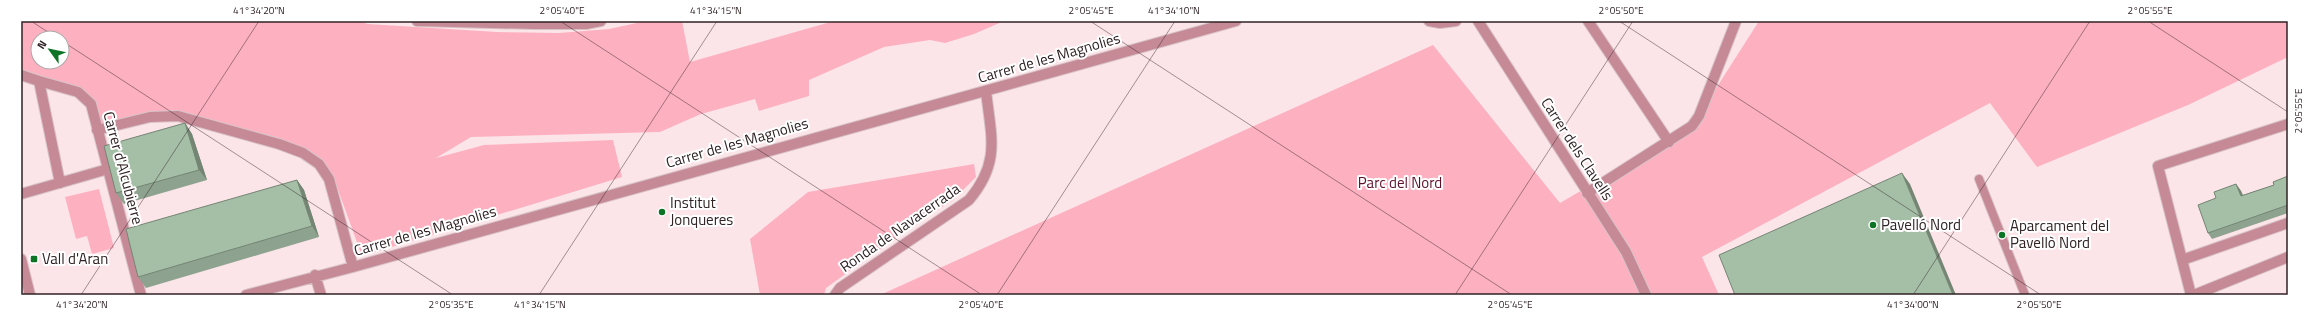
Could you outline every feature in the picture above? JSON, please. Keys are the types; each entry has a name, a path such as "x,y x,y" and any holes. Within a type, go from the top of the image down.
{"street":[{"path":"417,21 586,24 601,21"},
{"name":"Carrer de les Magnolies","path":"246,295 315,275 353,267 1236,21"},
{"path":"1429,21 1440,23 1456,21"},
{"name":"Carrer dels Clavells","path":"1478,21 1626,252 1646,295"},
{"path":"1588,21 1669,142"},
{"path":"1587,193 1692,126 1699,116 1736,21"},
{"name":"Carrer d'Alcubierre","path":"21,75 78,92 91,104 141,295"},
{"path":"39,81 60,182"},
{"name":"Ronda de Navacerrada","path":"835,295 840,288 969,200 980,187 990,162 991,141 986,91"},
{"path":"97,130 150,117 178,116 279,144 303,153 319,164 329,179 353,267"},
{"path":"2288,124 2158,166 2182,260 2193,295 2288,257"},
{"path":"21,194 108,169"},
{"path":"2182,260 2288,223"},
{"path":"21,259 30,295"},
{"path":"315,275 321,295"}],"lane":[{"path":"1979,179 2025,295"}],"green space":[{"path":"21,21 358,21 368,24 497,32 559,33 609,29 646,21 682,21 690,62 834,21 1004,21 974,34 945,43 930,40 884,47 809,80 809,96 759,111 755,99 701,114 660,132 471,137 436,158 484,145 613,140 622,177 362,256 333,176 323,161 310,151 279,138 173,110 141,114 101,123 78,88 21,69"},
{"name":"Parc del Nord","path":"1759,21 2288,21 2288,57 2188,105 2037,167 1990,103 1702,257 1719,295 880,295 1433,45 1560,203 1692,126"},
{"path":"974,164 976,177 953,200 911,227 826,288 824,295 760,295 750,239 808,192"},
{"path":"99,189 114,248 92,254 87,236 76,239 65,197"}],"building":[{"path":"185,123 199,170 116,193 104,146"},
{"name":"Pavelló Nord","path":"1902,173 1953,295 1735,295 1719,255"},
{"path":"2288,176 2288,205 2208,233 2198,205 2216,198 2214,192 2236,184 2241,196 2274,185 2273,182"},
{"path":"297,180 312,226 138,277 126,229"}],"place":[{"name":"Institut Jonqueres","path":"662,212"},
{"name":"Pavelló Nord","path":"1873,225"},
{"name":"Aparcament del Pavellò Nord","path":"2002,235"},
{"name":"Vall d'Aran","path":"34,259"}]}
